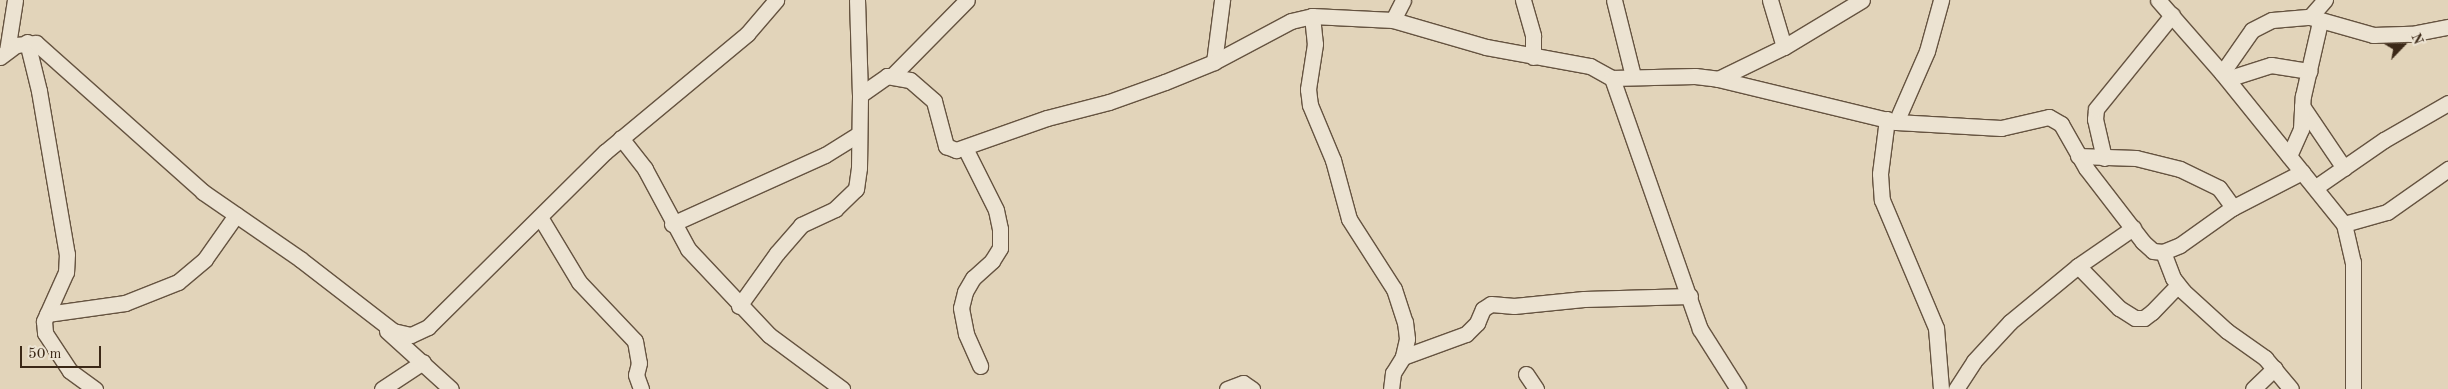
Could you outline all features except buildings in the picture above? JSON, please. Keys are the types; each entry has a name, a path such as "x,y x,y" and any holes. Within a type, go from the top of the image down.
{"street":[{"path":"3,54 14,0"},
{"path":"3,54 27,42 36,43 184,177 400,334 411,334 428,327 621,138 747,34 776,0"},
{"path":"739,306 801,225 835,209 852,195 859,176 860,95 857,0"},
{"path":"893,75 967,0"},
{"path":"1214,62 1222,0"},
{"path":"1393,20 1402,0"},
{"path":"1523,0 1534,36 1533,57"},
{"path":"1614,0 1633,76"},
{"path":"1770,0 1784,48"},
{"path":"1718,79 1784,48 1862,0"},
{"path":"1941,0 1927,52 1891,120 1880,174 1882,200 1936,328 1941,389"},
{"path":"2158,0 2225,76 2344,224 2353,262 2353,389"},
{"path":"2104,158 2095,119 2096,109 2173,17 2176,0"},
{"path":"2289,156 2301,129 2302,106 2310,71 2315,20 2325,0"},
{"path":"860,95 880,78 893,75 910,80 934,101 946,146 956,150 1047,118 1109,102 1214,62 1273,29 1312,16 1393,20 1486,47 1590,66 1612,78 1633,76 1718,79 1891,120 2000,128 2050,117 2060,124 2078,156 2153,251 2163,252 2180,245 2233,207 2302,172"},
{"path":"1312,16 1315,44 1308,89 1310,105 1333,160 1348,219 1386,273 1400,304 1407,339 1403,357 1393,374 1391,389"},
{"path":"2225,76 2252,30 2272,20 2315,20 2373,35 2411,34 2448,27"},
{"path":"27,42 39,91 67,254 66,272 47,314 45,333 54,352 77,378 95,389"},
{"path":"2225,76 2271,66 2310,71"},
{"path":"1612,78 1707,344 1738,389"},
{"path":"2316,187 2384,140 2448,103"},
{"path":"2302,106 2344,168"},
{"path":"672,224 824,155 859,134"},
{"path":"621,138 645,169 672,224 688,249 739,306 769,335 842,389"},
{"path":"966,148 994,204 1000,229 1000,248 992,261 973,278 964,292 961,308 966,334 980,366"},
{"path":"2078,156 2149,160 2180,169 2219,188 2233,207"},
{"path":"2344,224 2386,212 2448,169"},
{"path":"47,314 125,303 178,282 205,258 236,215"},
{"path":"540,217 579,282 635,341 639,363 636,375 641,389"},
{"path":"1956,389 1974,361 2010,322 2078,266 2133,228"},
{"path":"2163,252 2178,285 2200,309 2275,368 2291,389"},
{"path":"2078,266 2118,308 2135,318 2144,318 2152,312 2178,285"},
{"path":"1403,357 1466,334 1477,323 1483,309 1491,304 1690,296"},
{"path":"373,315 405,349 423,362 451,389"},
{"path":"382,389 423,362"},
{"path":"2253,389 2275,368"},
{"path":"1526,374 1536,389"},
{"path":"1227,389 1243,383 1252,389"}]}
